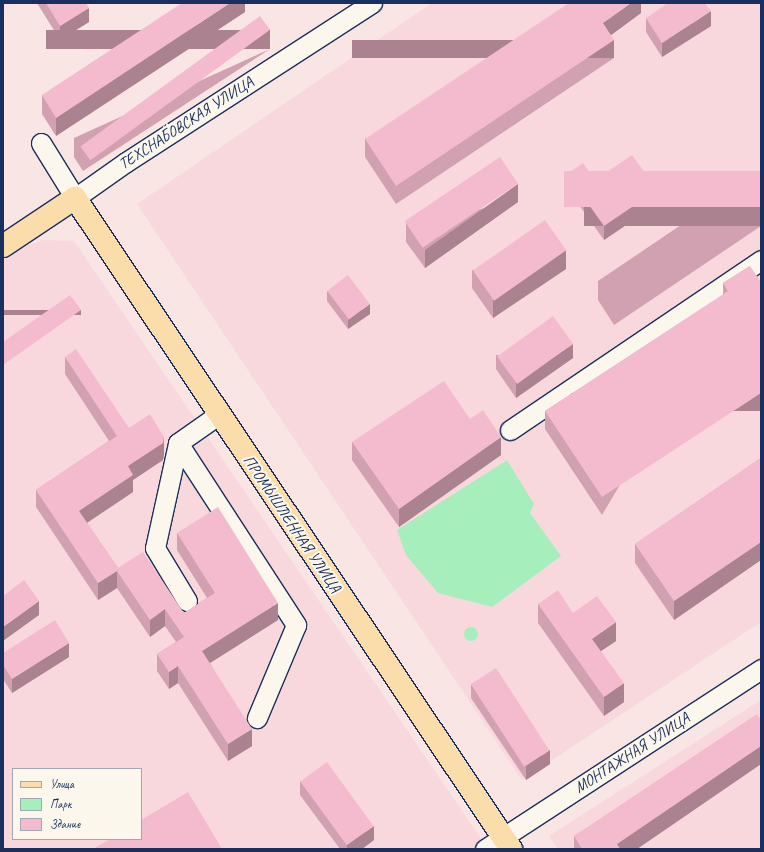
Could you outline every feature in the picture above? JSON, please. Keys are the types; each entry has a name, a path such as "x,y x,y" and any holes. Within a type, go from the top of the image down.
{"main road":[{"name":"ТЕХСНАБОВСКАЯ УЛИЦА","path":"3,246 75,198"},
{"name":"ПРОМЫШЛЕННАЯ УЛИЦА","path":"75,198 218,415 507,843"}],"street":[{"name":"ТЕХСНАБОВСКАЯ УЛИЦА","path":"75,198 126,162 372,3"},
{"path":"41,143 75,198"},
{"path":"510,430 761,260"},
{"path":"187,601 155,548 178,443 218,415"},
{"path":"178,443 296,625 256,718"},
{"name":"МОНТАЖНАЯ УЛИЦА","path":"485,849 507,843 761,669"}],"shaded area":[{"path":"432,3 761,3 761,622 522,780 137,204"},
{"path":"43,240 74,241 488,849 3,849 3,255"},
{"path":"761,700 761,849 558,849 549,836"}],"green space":[{"path":"507,460 534,504 530,513 561,556 492,607 438,593 406,555 397,530"},
{"path":"468,627 474,627 478,631 478,637 474,641 468,641 464,637 464,631"}],"building":[{"path":"46,3 86,3 89,8 60,26"},
{"path":"182,3 230,3 56,118 42,95"},
{"path":"569,3 631,3 603,23 614,40 396,186 365,139"},
{"path":"668,3 705,3 711,11 662,43 646,18"},
{"path":"260,16 270,30 90,160 80,146"},
{"path":"632,155 657,190 604,226 567,174 583,163 595,180"},
{"path":"500,157 518,184 423,248 405,221"},
{"path":"564,171 761,171 761,207 564,207"},
{"path":"545,220 566,250 494,301 473,270"},
{"path":"750,266 761,282 761,393 602,497 545,411 728,291 723,283"},
{"path":"348,275 370,304 349,319 327,291"},
{"path":"70,295 81,310 3,365 3,342"},
{"path":"553,316 573,344 517,384 497,357"},
{"path":"76,349 129,428 150,414 164,437 163,443 128,466 133,475 79,511 118,568 143,552 184,613 215,593 177,533 218,507 278,603 202,651 252,729 228,744 178,666 169,672 157,654 184,637 165,609 150,620 117,571 98,583 36,490 117,436 65,357"},
{"path":"444,381 470,419 483,410 501,437 399,509 352,442"},
{"path":"761,458 761,542 674,601 635,544"},
{"path":"24,580 39,601 3,627 3,596"},
{"path":"558,590 573,613 597,596 616,622 592,639 624,683 604,697 538,604"},
{"path":"55,620 69,643 12,679 3,665 3,653"},
{"path":"496,668 549,750 524,767 471,684"},
{"path":"757,714 761,720 761,746 617,844 620,849 582,849 574,836"},
{"path":"327,762 373,826 347,845 300,781"},
{"path":"188,792 222,849 93,849 108,840 142,840 142,819"}]}
